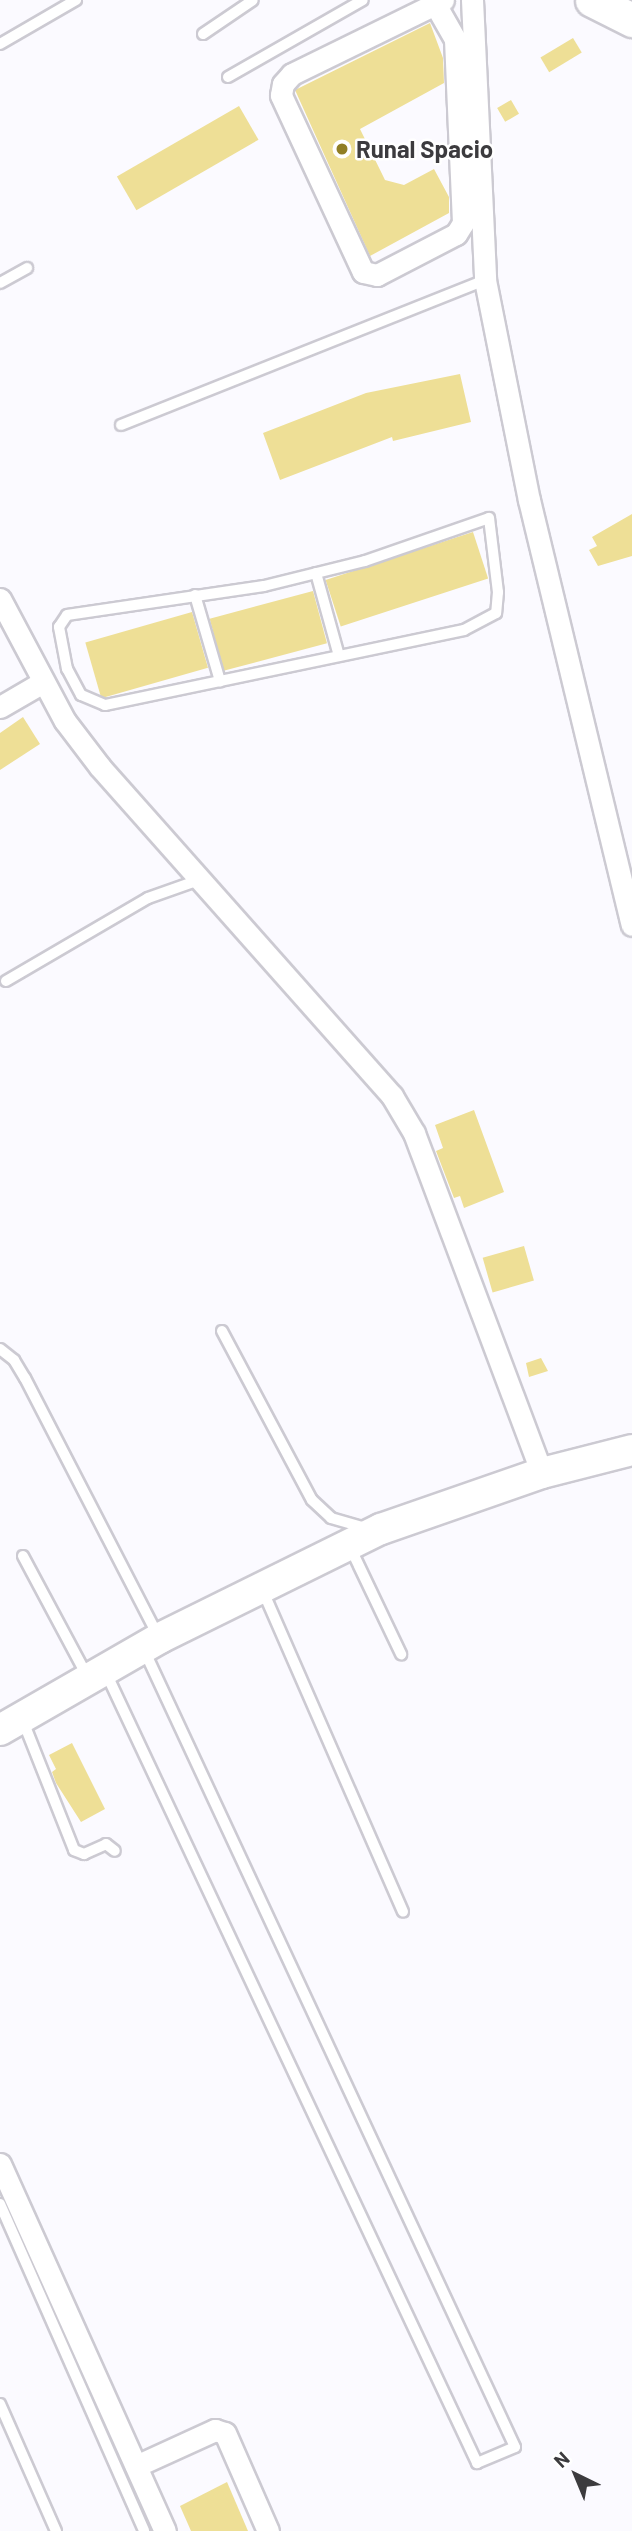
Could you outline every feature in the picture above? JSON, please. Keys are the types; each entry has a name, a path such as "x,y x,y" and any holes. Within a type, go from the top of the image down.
{"main road":[{"path":"592,0 632,20"},
{"path":"11,1724 151,1643 381,1529 542,1473 632,1450"}],"street":[{"path":"472,0 485,280 529,500 632,925"},
{"path":"439,2 455,39 463,223 456,234 377,275 363,272 281,95 283,84 292,74 439,2"},
{"path":"0,599 65,721 100,767 198,880 362,1059 408,1124 542,1473"},
{"path":"0,707 43,682"},
{"path":"0,2164 164,2531"},
{"path":"136,2466 215,2430 225,2433 268,2531"}],"lane":[{"path":"0,44 76,0"},
{"path":"203,34 253,0"},
{"path":"228,77 363,0"},
{"path":"0,283 27,268"},
{"path":"121,425 485,280"},
{"path":"489,518 498,592 496,613 464,630 106,705 81,695 67,669 59,627 67,615 195,595 264,586 316,573 489,518"},
{"path":"316,573 339,656"},
{"path":"195,595 220,681"},
{"path":"43,682 67,669"},
{"path":"6,981 148,898 198,880"},
{"path":"222,1331 312,1500 331,1518 350,1526 381,1529"},
{"path":"0,1349 14,1360 24,1378 151,1643 515,2447 477,2463 96,1674 23,1556"},
{"path":"349,1544 401,1654"},
{"path":"261,1587 402,1912"},
{"path":"11,1724 74,1850 84,1854 106,1844 114,1851"},
{"path":"0,2204 144,2531"},
{"path":"0,2404 56,2531"}],"building":[{"name":"Runal Spacio","path":"430,23 443,58 444,83 360,129 385,180 404,185 434,169 449,197 449,213 370,256 295,90"},
{"path":"573,38 582,53 549,72 540,58"},
{"path":"511,100 519,114 505,122 497,108"},
{"path":"239,106 258,140 136,210 117,176"},
{"path":"460,374 471,422 393,441 392,437 280,480 263,433 366,393"},
{"path":"632,514 632,556 598,566 589,550 597,546 592,537"},
{"path":"473,532 488,579 341,626 326,580"},
{"path":"313,591 327,643 224,671 210,619"},
{"path":"192,612 208,668 101,698 85,643"},
{"path":"23,717 40,744 0,770 0,733"},
{"path":"474,1110 504,1192 464,1208 460,1196 454,1198 436,1151 443,1148 435,1125"},
{"path":"524,1246 534,1281 493,1292 483,1258"},
{"path":"541,1358 548,1371 529,1377 526,1363"},
{"path":"72,1743 105,1809 81,1822 56,1783 52,1772 56,1769 49,1755"},
{"path":"227,2482 248,2531 191,2531 180,2506"}],"place":[{"name":"Runal Spacio","path":"342,149"}]}
